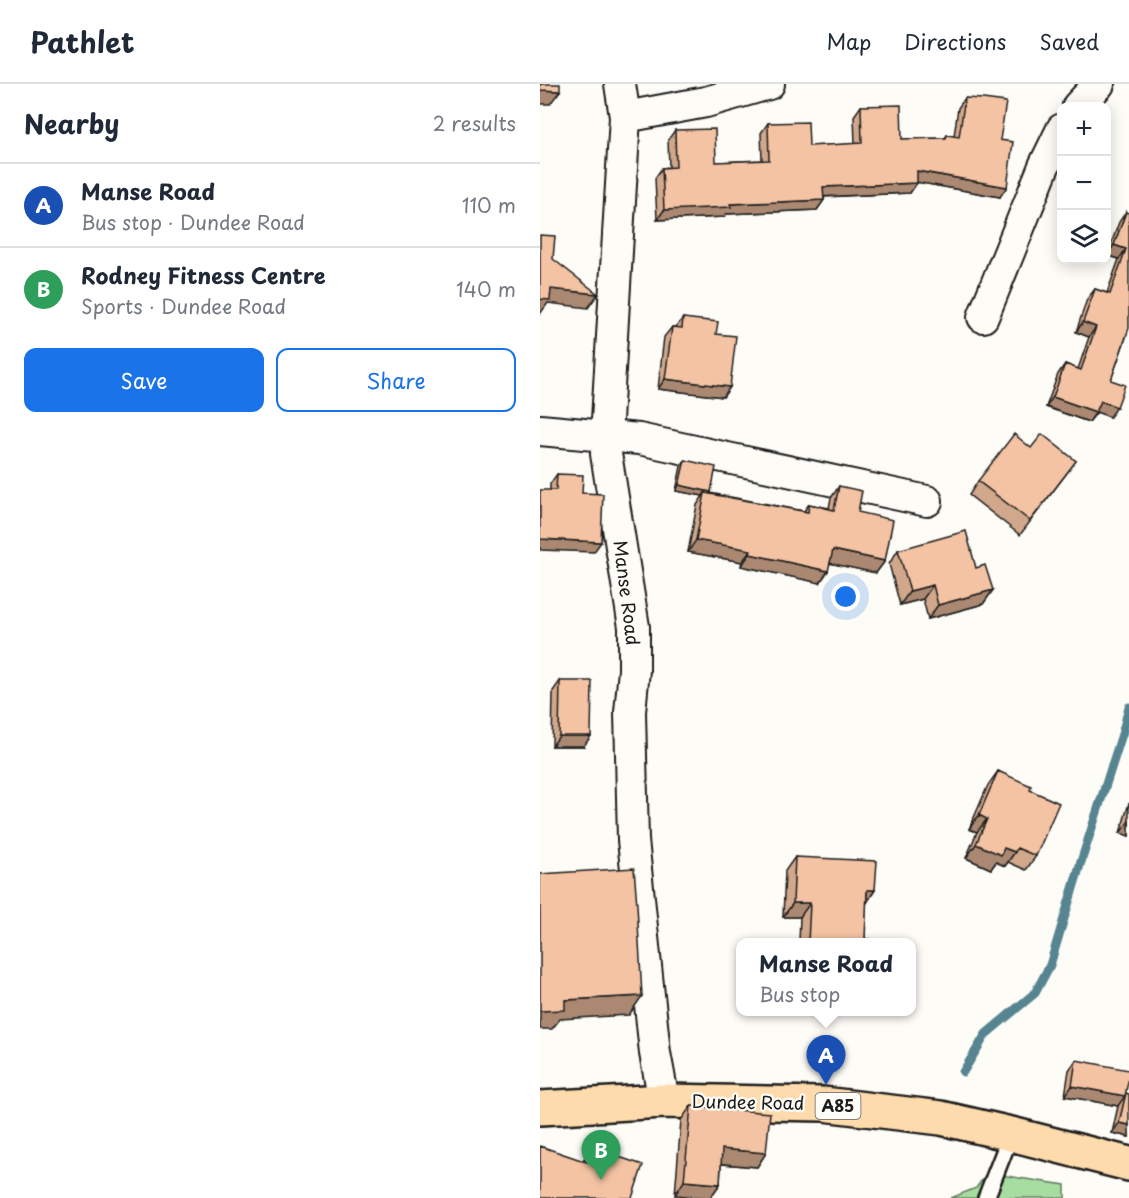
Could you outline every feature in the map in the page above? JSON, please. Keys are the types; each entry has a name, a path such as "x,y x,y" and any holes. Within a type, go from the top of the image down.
{"main road":[{"name":"Dundee Road","path":"540,1108 664,1101 823,1104 941,1118 1129,1164"}],"street":[{"name":"Manse Road","path":"620,84 625,117 606,454 634,627 634,670 630,712 633,840 655,1053 664,1101"},
{"path":"625,117 706,102 769,84"},
{"path":"1082,102 1099,84"},
{"path":"983,317 1057,139"},
{"path":"540,430 651,442 927,501"}],"lane":[{"path":"986,1198 1011,1134"}],"green space":[{"path":"987,1173 1065,1185 1065,1198 951,1198 976,1188"}],"building":[{"path":"540,84 560,84 560,91 540,90"},
{"path":"965,98 1006,102 1000,140 1013,142 1007,187 917,171 917,183 823,187 824,200 730,204 731,207 664,210 662,168 676,167 675,130 715,129 716,162 769,160 768,123 808,122 809,146 862,143 861,106 901,105 902,139 946,138 947,135 959,137"},
{"path":"1126,212 1129,213 1129,328 1111,380 1125,385 1117,407 1101,401 1096,412 1053,397 1065,364 1081,370 1096,327 1083,322 1095,289 1110,294 1126,249 1114,245"},
{"path":"540,235 555,236 553,259 598,294 551,289 550,300 540,299"},
{"path":"683,318 718,322 716,334 736,336 730,387 665,379 672,327 682,328"},
{"path":"1014,434 1031,448 1042,434 1076,461 1030,521 978,481"},
{"path":"685,460 716,467 711,492 679,485"},
{"path":"557,474 583,475 582,493 603,494 601,542 540,539 540,490 556,490"},
{"path":"839,486 862,491 858,512 893,520 885,561 833,550 828,571 750,554 751,550 696,540 705,493 808,512 809,504 834,510"},
{"path":"966,531 976,568 985,565 993,590 938,605 933,585 910,591 898,550"},
{"path":"560,681 592,681 591,736 559,736"},
{"path":"998,771 1031,786 1030,790 1059,803 1036,856 1017,848 1015,852 1004,848 1001,855 976,844 987,819 979,815"},
{"path":"795,857 877,861 875,890 867,890 865,938 808,938 810,903 793,903"},
{"path":"634,868 642,996 565,1000 565,1010 540,1011 540,874"},
{"path":"1076,1060 1129,1070 1125,1096 1072,1086"},
{"path":"1126,1093 1129,1094 1129,1125 1119,1123"},
{"path":"691,1106 770,1113 766,1153 722,1149 720,1184 684,1181"},
{"path":"540,1146 587,1162 592,1148 643,1165 632,1198 540,1198"}],"waterway":[{"path":"963,1072 986,1034 1035,993 1050,965 1129,707"}],"place":[{"name":"Manse Road","path":"826,1085"},
{"name":"Rodney Fitness Centre","path":"601,1180"}]}
